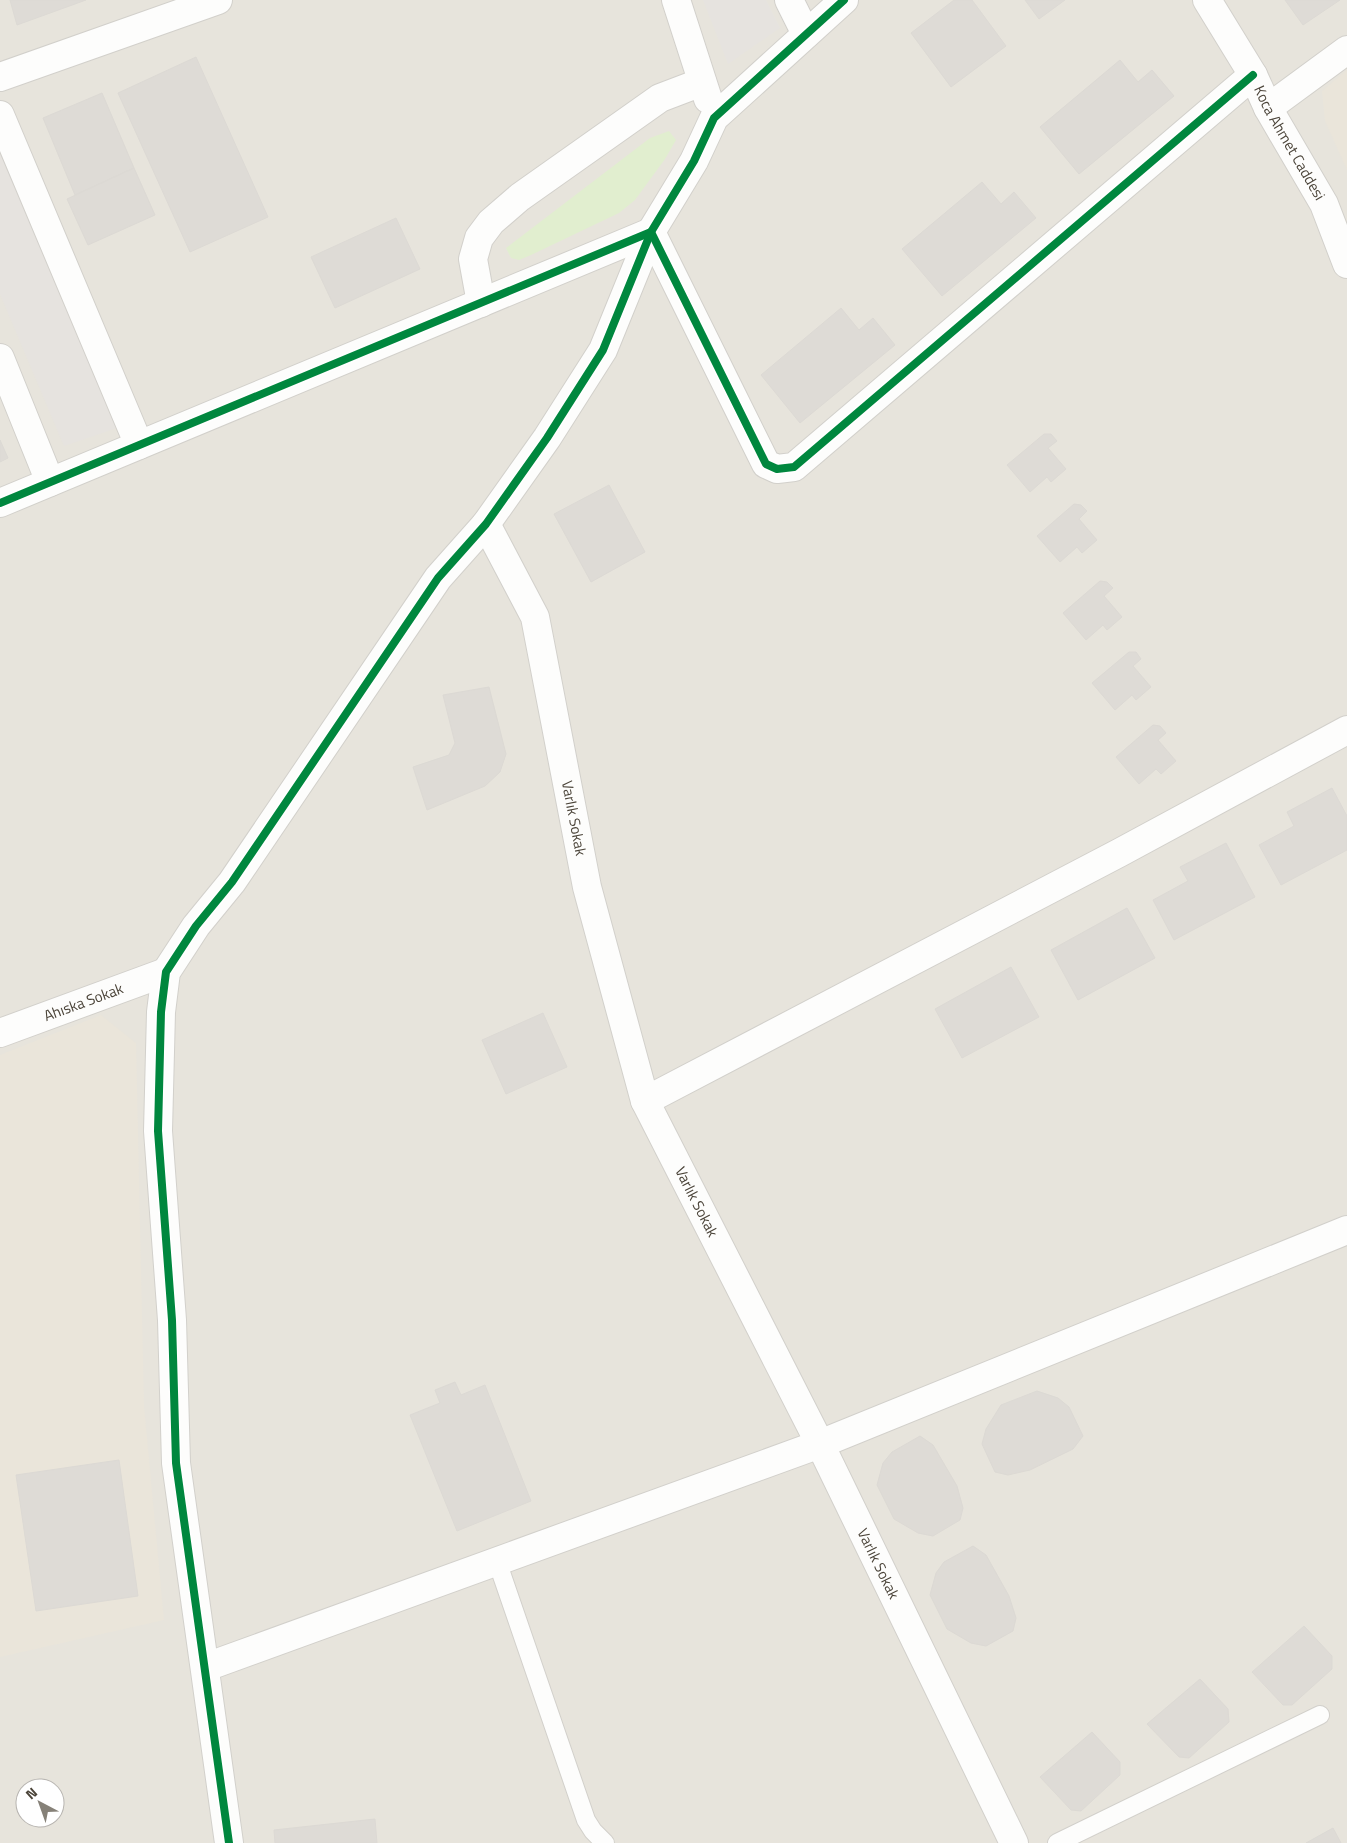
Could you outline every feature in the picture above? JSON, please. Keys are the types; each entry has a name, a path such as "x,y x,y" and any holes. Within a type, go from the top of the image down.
{"street":[{"path":"0,77 218,0"},
{"path":"676,0 714,118"},
{"path":"789,0 806,34"},
{"path":"229,1843 206,1667 176,1463 172,1320 158,1131 161,1012 166,972 196,926 232,882 438,578 486,524 547,438 603,350 651,232 694,160 714,118 844,0"},
{"name":"Koca Ahmet Caddesi","path":"1207,0 1253,75 1268,108 1324,204 1347,264"},
{"path":"1268,108 1347,50"},
{"path":"651,232 766,464 776,469 794,467 1253,75"},
{"path":"481,303 473,259 479,238 491,222 520,197 660,98 702,82"},
{"path":"0,115 139,445"},
{"path":"0,503 651,232"},
{"path":"0,358 50,482"},
{"name":"Varlık Sokak","path":"486,524 534,617 587,887 645,1101 820,1444 1014,1843"},
{"path":"645,1101 1110,858 1347,730"},
{"name":"Ahıska Sokak","path":"0,1032 166,972"},
{"path":"206,1667 820,1444 1347,1230"}],"lane":[{"path":"497,1561 583,1813 593,1831 605,1843"},
{"path":"1057,1843 1320,1715"}],"shaded area":[{"path":"0,0 1347,0 1347,1843 0,1843"},
{"path":"703,0 766,0 780,28 728,64"},
{"path":"1347,70 1347,170 1325,121 1322,91"},
{"path":"0,152 120,427 64,446 0,294"},
{"path":"101,1015 136,1043 144,1406 164,1620 0,1657 0,1055"}],"green space":[{"path":"669,131 676,140 665,159 635,200 619,213 519,260 511,258 506,248 650,138"}],"building":[{"path":"10,0 86,0 17,25"},
{"path":"954,0 972,0 1006,46 951,87 911,33"},
{"path":"1025,0 1065,0 1039,19"},
{"path":"1285,0 1340,0 1303,25"},
{"path":"196,57 268,217 190,252 118,93"},
{"path":"1120,60 1138,82 1152,70 1174,96 1079,174 1040,127"},
{"path":"102,93 134,168 75,195 43,118"},
{"path":"134,168 155,215 88,245 67,199"},
{"path":"982,182 1001,204 1014,192 1036,218 942,296 902,249"},
{"path":"396,218 420,269 335,308 311,257"},
{"path":"841,308 859,330 873,318 895,345 800,423 761,375"},
{"path":"1044,434 1051,434 1057,441 1048,448 1066,469 1051,482 1047,477 1030,492 1007,465"},
{"path":"0,440 8,458 0,462"},
{"path":"609,485 645,552 591,582 554,514"},
{"path":"1074,504 1081,505 1087,511 1079,519 1097,540 1082,553 1077,547 1060,562 1037,536"},
{"path":"1100,581 1107,582 1113,588 1104,596 1122,617 1107,630 1103,625 1086,640 1063,613"},
{"path":"1129,652 1136,652 1141,659 1133,666 1151,687 1136,700 1132,695 1115,710 1092,683"},
{"path":"489,687 506,754 500,772 485,786 427,810 413,767 449,755 455,743 443,695"},
{"path":"1153,725 1160,726 1166,733 1158,740 1176,761 1161,774 1156,769 1139,784 1116,757"},
{"path":"1332,788 1347,816 1347,850 1281,885 1259,845 1294,826 1287,812"},
{"path":"1226,843 1255,897 1174,940 1153,900 1188,881 1180,867"},
{"path":"1127,908 1155,958 1078,1000 1051,950"},
{"path":"1011,967 1039,1017 962,1058 935,1009"},
{"path":"543,1013 567,1067 506,1094 482,1040"},
{"path":"455,1382 461,1395 485,1385 531,1501 457,1531 410,1415 440,1403 435,1390"},
{"path":"1037,1391 1058,1398 1069,1407 1083,1436 1073,1449 1030,1470 1008,1475 995,1472 982,1444 986,1429 1001,1405"},
{"path":"920,1436 933,1445 957,1486 963,1508 960,1520 933,1536 918,1533 894,1519 877,1485 883,1463 892,1452"},
{"path":"119,1460 138,1596 36,1611 16,1475"},
{"path":"973,1546 986,1555 1009,1596 1016,1618 1013,1631 986,1646 971,1643 947,1629 930,1595 936,1573 944,1562"},
{"path":"1304,1626 1332,1656 1332,1669 1292,1705 1283,1705 1252,1672"},
{"path":"1200,1679 1228,1709 1229,1722 1189,1758 1179,1757 1147,1724"},
{"path":"1092,1732 1120,1762 1120,1775 1081,1811 1071,1810 1040,1777"},
{"path":"375,1819 377,1843 275,1843 274,1830"},
{"path":"1333,1828 1341,1843 1306,1843"}],"cycle path":[{"path":"229,1843 176,1463 172,1320 158,1131 161,1012 166,972 196,926 232,882 438,578 486,524 547,438 603,350 651,232 694,161 714,118 844,0"},
{"path":"0,503 651,232 766,464 777,469 794,467 1253,75"}]}
